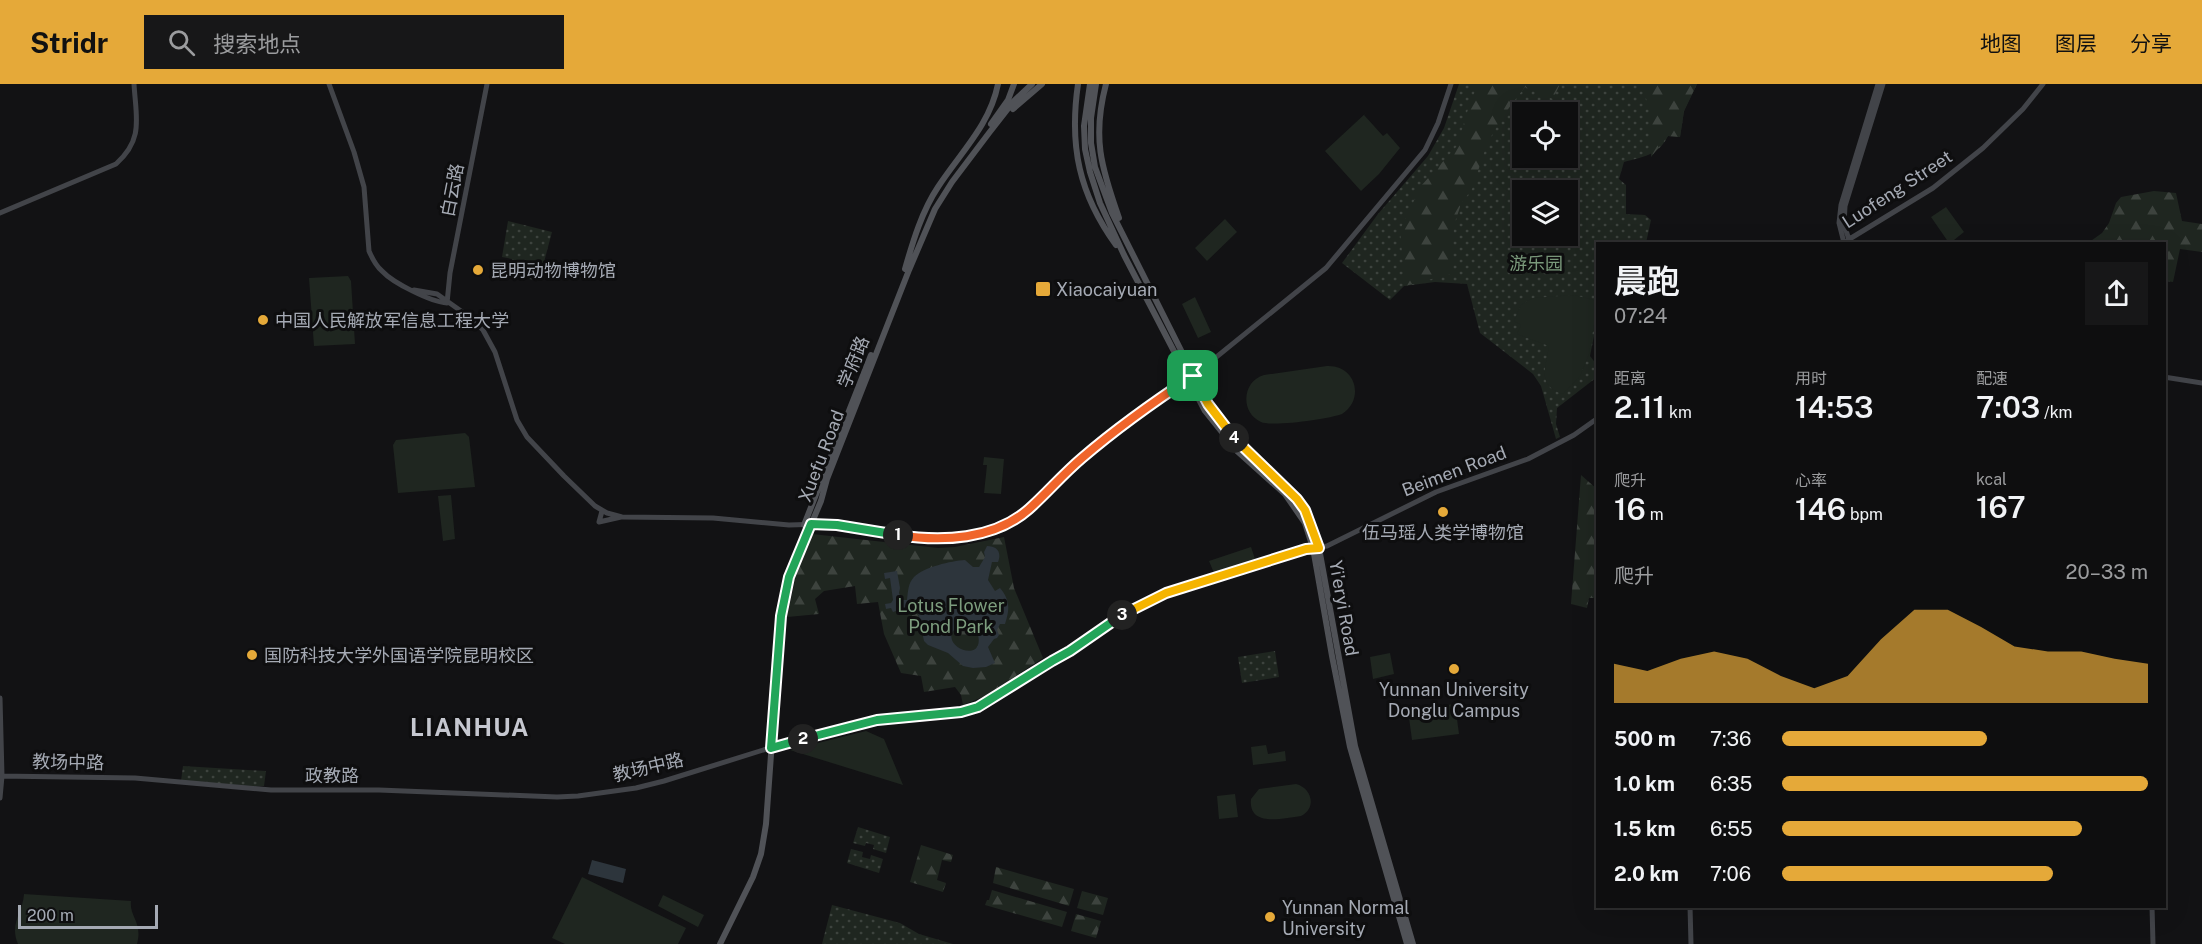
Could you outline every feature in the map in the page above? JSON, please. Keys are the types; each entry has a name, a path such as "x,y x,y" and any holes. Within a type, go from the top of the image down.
{"main road":[{"path":"0,213 116,164 125,156 133,145 136,135 134,84"},
{"path":"329,84 364,187 369,251 380,270 390,278 433,301 447,303 468,316 483,330 495,352 517,420 526,436 602,511 622,517"},
{"name":"白云路","path":"447,303 447,290 487,84"},
{"path":"905,268 921,219 938,187 982,126 991,109 998,84"},
{"name":"学府路","path":"807,524 905,268 932,207 1008,100 1014,84"},
{"name":"Xuefu Road","path":"720,944 753,877 761,854 766,824 781,616 789,577 807,524 935,208 988,133 1014,101 1032,84"},
{"path":"935,208 1014,107 1042,84"},
{"path":"1078,84 1074,128 1076,153 1082,180 1089,200 1106,231 1124,255"},
{"name":"Yi'eryi Road","path":"1090,84 1084,126 1087,160 1100,203 1124,255 1190,378"},
{"name":"Yi'eryi Road","path":"1096,84 1091,118 1091,143 1095,167 1112,213 1124,233 1205,411 1237,451 1285,494 1305,523 1316,548 1355,746 1413,944"},
{"path":"1106,84 1098,121 1100,155 1124,233"},
{"path":"602,511 599,522 622,517 713,518 837,525 924,539 954,537 994,530 1009,524 1027,511 1094,448 1190,378 1326,268 1425,150 1438,123 1451,84"},
{"path":"1857,161 1878,84"},
{"path":"1846,242 1839,215 1883,84"},
{"name":"Luofeng Street","path":"1846,242 1903,208 1966,162 2010,122 2043,84"},
{"path":"2166,375 2202,381"},
{"name":"Beimen Road","path":"771,748 877,720 961,712 978,707 1070,651 1142,603 1216,576 1327,546 1436,492 1528,459 1574,435 1596,419"},
{"name":"Yi'eryi Road","path":"1316,548 1332,656 1350,747 1407,944"},
{"path":"0,698 0,798"},
{"name":"教场中路","path":"528,796 578,796 636,788 664,782 771,748"},
{"name":"教场中路","path":"1,776 135,778"},
{"name":"政教路","path":"135,778 237,788 379,790 528,796"},
{"path":"1688,908 1689,944"},
{"path":"2152,908 2153,944"}],"green space":[{"name":"游乐园","path":"1459,84 1697,84 1684,111 1680,137 1668,136 1655,151 1644,157 1624,162 1619,179 1626,185 1626,214 1645,215 1651,220 1646,242 1596,242 1596,326 1590,356 1596,364 1596,378 1557,408 1556,424 1560,437 1556,439 1541,386 1533,374 1480,333 1467,284 1435,282 1404,286 1390,300 1342,263 1378,214 1428,156 1444,128"},
{"path":"1478,84 1560,84 1553,99 1525,87 1502,117 1487,144 1472,189 1461,204 1454,225 1451,274 1405,286 1400,230 1421,186 1457,146"},
{"path":"1641,84 1697,84 1684,111 1680,137 1668,136 1651,157 1651,113"},
{"path":"1367,112 1364,115 1383,136 1387,133 1400,148 1379,174 1361,191 1325,151"},
{"path":"2154,191 2176,193 2182,221 2202,224 2202,252 2180,249 2173,282 2166,281 2166,242 2089,242 2102,233 2121,197"},
{"path":"1946,207 1964,232 1954,240 1955,242 1948,242 1931,217"},
{"path":"1225,219 1237,232 1207,261 1195,248"},
{"path":"508,221 552,232 539,281 510,275 512,259 502,257"},
{"path":"348,276 351,281 355,344 314,346 309,278"},
{"path":"1574,295 1596,301 1589,354 1580,376 1563,394 1549,386 1546,381 1545,368 1549,346 1517,334 1521,325 1514,321 1521,305 1533,298"},
{"path":"1195,297 1211,332 1198,338 1182,304"},
{"path":"1327,366 1345,371 1354,384 1353,400 1342,414 1276,424 1261,422 1250,412 1246,397 1251,384 1257,378"},
{"path":"465,433 469,437 475,487 398,493 393,445 396,440"},
{"path":"984,457 1004,459 1001,494 984,493 987,465 983,465"},
{"path":"1581,475 1596,488 1596,598 1589,598 1587,608 1571,604"},
{"path":"451,495 455,539 443,541 438,496"},
{"name":"Lotus Flower Pond Park","path":"812,534 938,548 955,547 1004,537 1014,588 1043,658 985,696 963,705 961,695 955,687 924,692 921,676 901,673 884,634 878,602 857,604 855,586 824,591 815,599 819,614 787,617 797,571"},
{"path":"1251,547 1255,559 1214,573 1209,561"},
{"path":"1275,651 1279,677 1242,683 1238,657"},
{"path":"1390,653 1394,674 1373,679 1370,657"},
{"path":"1455,704 1459,734 1412,740 1408,710"},
{"path":"866,731 884,739 903,785 790,750"},
{"path":"1266,745 1268,754 1285,751 1286,761 1253,765 1251,747"},
{"path":"183,766 266,771 264,786 246,787 181,781"},
{"path":"1296,784 1306,790 1311,803 1301,816 1268,819 1255,814 1251,799 1259,789"},
{"path":"1235,794 1238,817 1219,819 1217,796"},
{"path":"858,827 890,837 886,853 873,849 874,845 866,843 865,846 853,843"},
{"path":"921,845 953,855 951,862 942,860 937,880 946,883 943,892 910,882"},
{"path":"851,849 863,852 862,857 870,859 871,855 883,859 879,873 847,863"},
{"path":"996,867 1074,889 1069,906 993,883"},
{"path":"582,877 686,928 678,944 565,944 552,938"},
{"path":"992,890 1067,912 1062,927 985,905"},
{"path":"1082,891 1108,898 1103,915 1077,908"},
{"path":"24,894 131,901 138,930 137,944 18,944 15,930"},
{"path":"663,895 704,915 698,927 658,906"},
{"path":"832,905 900,923 919,934 953,944 822,944"},
{"path":"1076,914 1101,921 1096,938 1071,931"}],"shaded area":[{"path":"987,546 991,546 999,553 998,562 992,562 988,580 995,591 1000,588 1003,592 1007,601 1008,614 1005,624 1000,624 997,630 999,635 988,647 995,663 986,667 973,668 963,666 948,653 924,641 918,613 899,610 893,612 891,608 886,609 885,604 893,600 890,578 885,579 884,573 897,571 899,593 902,600 907,600 911,582 918,573 938,565 965,560 973,567 979,567 985,557 984,552","holes":["964,623 977,631 979,643 975,649 968,651 954,644 951,637 954,630"]},
{"path":"592,860 626,869 623,883 588,874"}],"place":[{"name":"昆明动物博物馆","path":"478,270"},
{"name":"Xiaocaiyuan","path":"1043,289"},
{"name":"中国人民解放军信息工程大学","path":"263,320"},
{"name":"伍马瑶人类学博物馆","path":"1443,512"},
{"name":"国防科技大学外国语学院昆明校区","path":"252,655"},
{"name":"Yunnan University Donglu Campus","path":"1454,669"},
{"name":"Yunnan Normal University","path":"1270,917"}],"district":[{"name":"LIANHUA","path":"470,727"}],"route":[{"path":"1193,376 1199,390 1229,433 1297,499 1305,510 1319,548 1306,549 1216,576 1142,603 1070,651 978,707 961,712 877,720 771,748 781,616 789,577 811,524 837,525 924,539 954,537 994,530 1009,524 1027,511 1079,460 1101,442 1193,376"}]}
